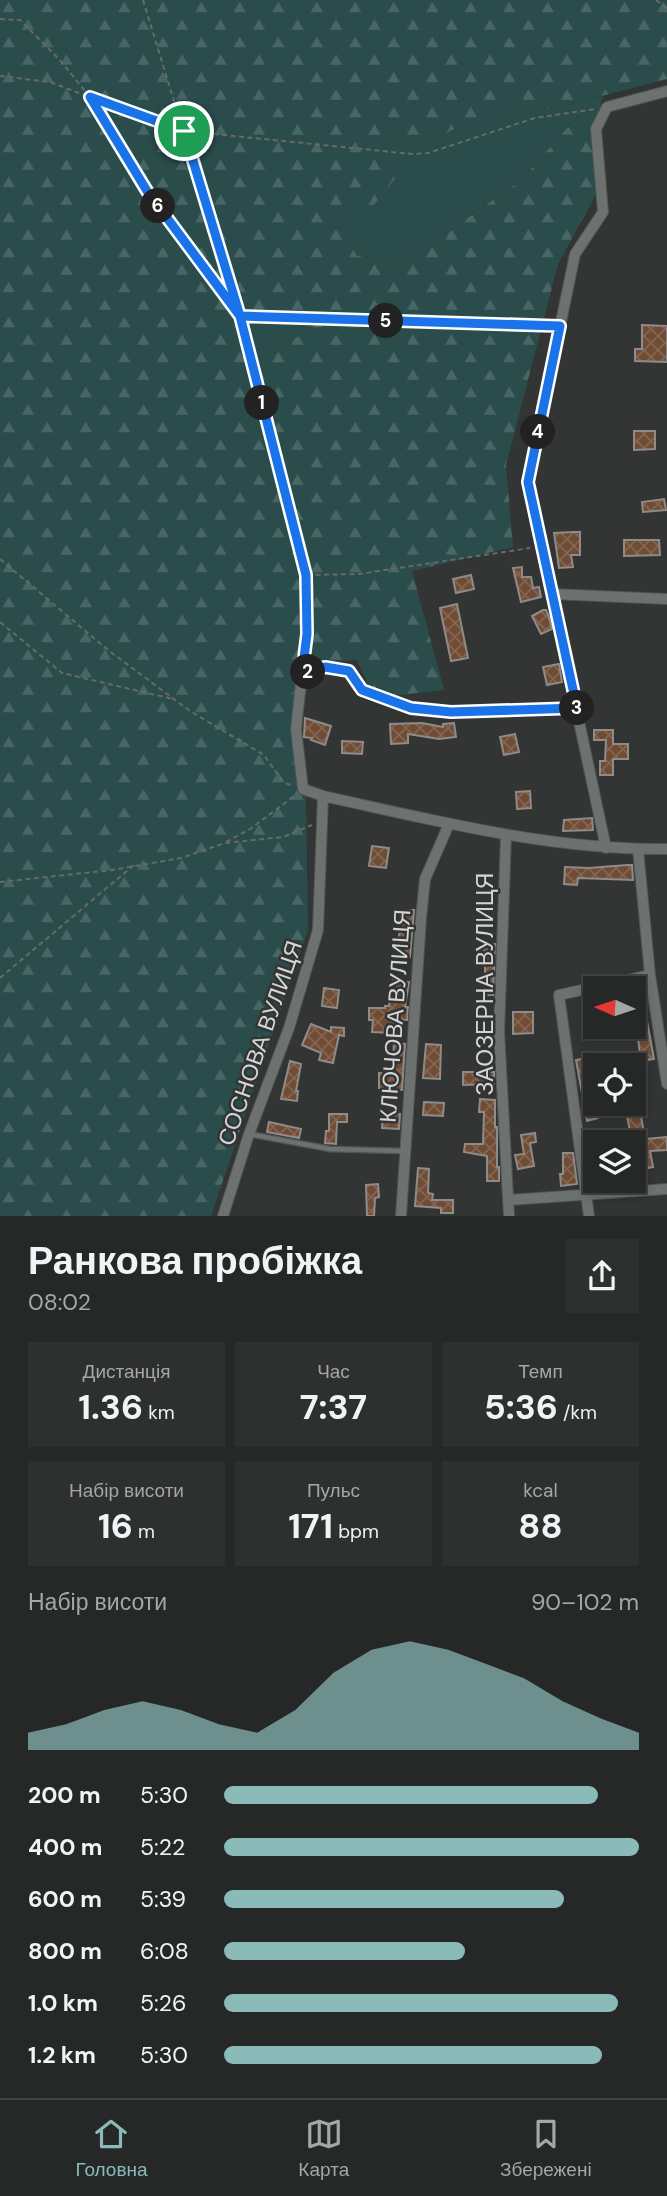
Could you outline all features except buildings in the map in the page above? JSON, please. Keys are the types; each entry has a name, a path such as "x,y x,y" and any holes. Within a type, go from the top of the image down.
{"street":[{"path":"606,848 528,482 575,254 603,212 596,129 607,107 667,91"},
{"path":"552,594 667,599"},
{"path":"577,708 451,712 411,708 362,690 349,671 325,667 302,674 296,729 303,789 323,796 506,836 606,848 667,849"},
{"name":"СОСНОВА ВУЛИЦЯ","path":"223,1216 249,1134 289,1028 318,930 323,796"},
{"name":"КЛЮЧОВА ВУЛИЦЯ","path":"401,1216 425,879 449,824"},
{"name":"ЗАОЗЕРНА ВУЛИЦЯ","path":"506,836 499,1031 509,1216"},
{"path":"638,849 650,975 667,1084"},
{"path":"589,1216 559,995 650,975"},
{"path":"509,1199 667,1189"}],"lane":[{"path":"249,1134 330,1149 404,1151"}],"path":[{"path":"143,0 240,316 306,575 307,634 302,674"},
{"path":"656,0 667,8"},
{"path":"0,19 20,20 59,59 90,97 147,191 240,316"},
{"path":"0,76 50,82 184,131 412,154 428,153 535,118 607,107"},
{"path":"240,316 560,326"},
{"path":"306,575 359,574 542,546"},
{"path":"0,559 108,650 174,699 264,755 283,782 303,789 281,808 225,843"},
{"path":"0,622 62,673 174,699"},
{"path":"0,882 112,870 181,858 225,843 283,837 322,820"},
{"path":"0,978 135,864"}],"green space":[{"path":"0,0 667,0 667,79 551,109 513,103 435,138 384,141 376,156 398,175 372,207 347,210 344,219 361,233 352,248 357,256 412,258 521,180 570,125 591,140 596,194 558,264 506,465 513,547 412,571 444,690 374,698 357,660 296,664 306,802 308,930 211,1216 0,1216","holes":["246,320 316,324 254,366"]},
{"path":"603,96 591,140 570,125 521,180 412,258 357,256 346,233 344,220 347,209 398,175 375,156 384,141 435,138 513,103 551,109"},
{"path":"245,320 317,323 254,366"}],"route":[{"path":"184,131 90,97 147,191 240,316 560,326 528,482 577,708 451,712 411,708 362,690 349,671 325,667 302,674 307,634 306,575 240,316 184,131"}]}
